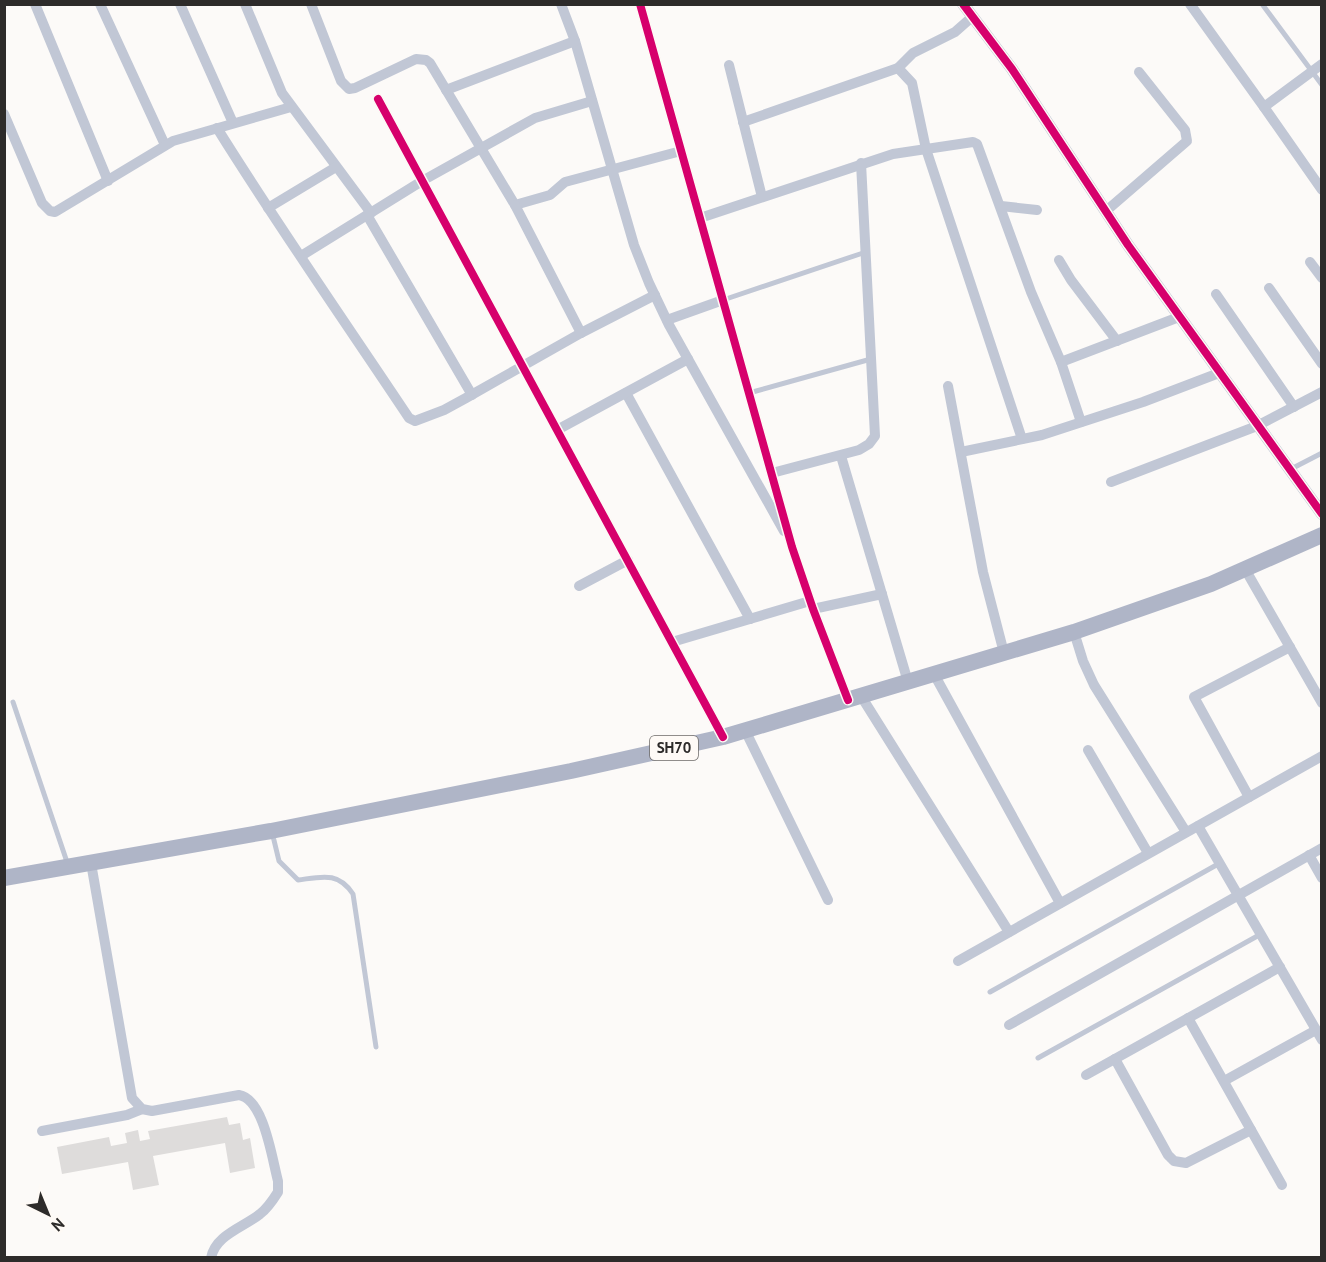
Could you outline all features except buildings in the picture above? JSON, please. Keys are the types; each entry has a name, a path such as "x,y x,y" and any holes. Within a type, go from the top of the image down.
{"main road":[{"name":"SH70","path":"4,878 271,831 571,771 723,737 1074,632 1211,584 1322,535"}],"street":[{"path":"36,4 108,181"},
{"path":"100,4 165,146"},
{"path":"180,4 233,123"},
{"path":"245,4 282,93 369,214 472,395"},
{"path":"311,4 344,86 349,89 420,59 430,63 515,205 581,333"},
{"path":"561,4 575,41 634,245 655,295 792,547"},
{"path":"640,4 792,547 812,605 854,698 1009,932"},
{"path":"963,4 1012,69 1179,317 1322,514"},
{"path":"1190,4 1322,190"},
{"path":"743,122 898,68 914,53 955,32 972,17"},
{"path":"446,90 575,41"},
{"path":"1264,107 1322,64"},
{"path":"729,65 762,197"},
{"path":"898,68 912,83 926,149 1022,439"},
{"path":"1106,211 1183,147 1186,141 1185,130 1139,72"},
{"path":"378,99 723,737"},
{"path":"301,256 422,181 535,118 592,101"},
{"path":"4,114 42,203 50,211 55,212 165,146 291,106"},
{"path":"217,128 409,418 416,421 472,395 581,333 655,295"},
{"path":"700,218 893,154 973,142 977,144 1082,422"},
{"path":"515,205 550,195 565,182 681,151"},
{"path":"772,473 841,456 869,444 875,436 861,163"},
{"path":"268,208 336,167"},
{"path":"1000,206 1037,210"},
{"path":"1059,260 1071,280 1117,341"},
{"path":"1310,262 1322,278"},
{"path":"1269,288 1322,364"},
{"path":"1216,294 1294,406"},
{"path":"667,320 723,300"},
{"path":"1061,362 1179,317"},
{"path":"557,430 688,359"},
{"path":"961,452 1022,439 1082,422 1219,373"},
{"path":"948,386 983,572 1004,653"},
{"path":"1111,482 1257,426 1322,392"},
{"path":"626,393 750,619"},
{"path":"841,456 908,682"},
{"path":"579,586 628,560"},
{"path":"1245,569 1322,703"},
{"path":"672,642 750,619 812,605 882,594"},
{"path":"1074,632 1083,661 1095,685 1186,832"},
{"path":"1249,797 1194,697 1290,647"},
{"path":"934,674 1060,903"},
{"path":"745,730 828,900"},
{"path":"1088,750 1148,853"},
{"path":"958,961 1322,756"},
{"path":"1198,826 1322,1040"},
{"path":"1009,1025 1322,848"},
{"path":"1309,855 1322,878"},
{"path":"91,863 130,1092 137,1105 142,1109 152,1111 239,1095 250,1100 259,1113 278,1181 278,1192 259,1215 214,1247 211,1257"},
{"path":"1086,1075 1280,967"},
{"path":"1188,1018 1282,1185"},
{"path":"1224,1081 1316,1030"},
{"path":"1115,1059 1168,1155 1174,1161 1186,1163 1251,1130"},
{"path":"42,1131 127,1115 142,1109"}],"lane":[{"path":"1262,4 1322,85"},
{"path":"723,300 866,252"},
{"path":"749,393 871,359"},
{"path":"1289,470 1322,453"},
{"path":"13,702 68,867"},
{"path":"271,831 279,861 298,880 330,876 346,883 353,894 376,1047"},
{"path":"990,992 1220,863"},
{"path":"1038,1059 1261,934"}],"cycle path":[{"path":"640,4 792,547 848,700"},
{"path":"963,4 1012,69 1128,245 1322,514"},
{"path":"378,99 723,737"}]}
